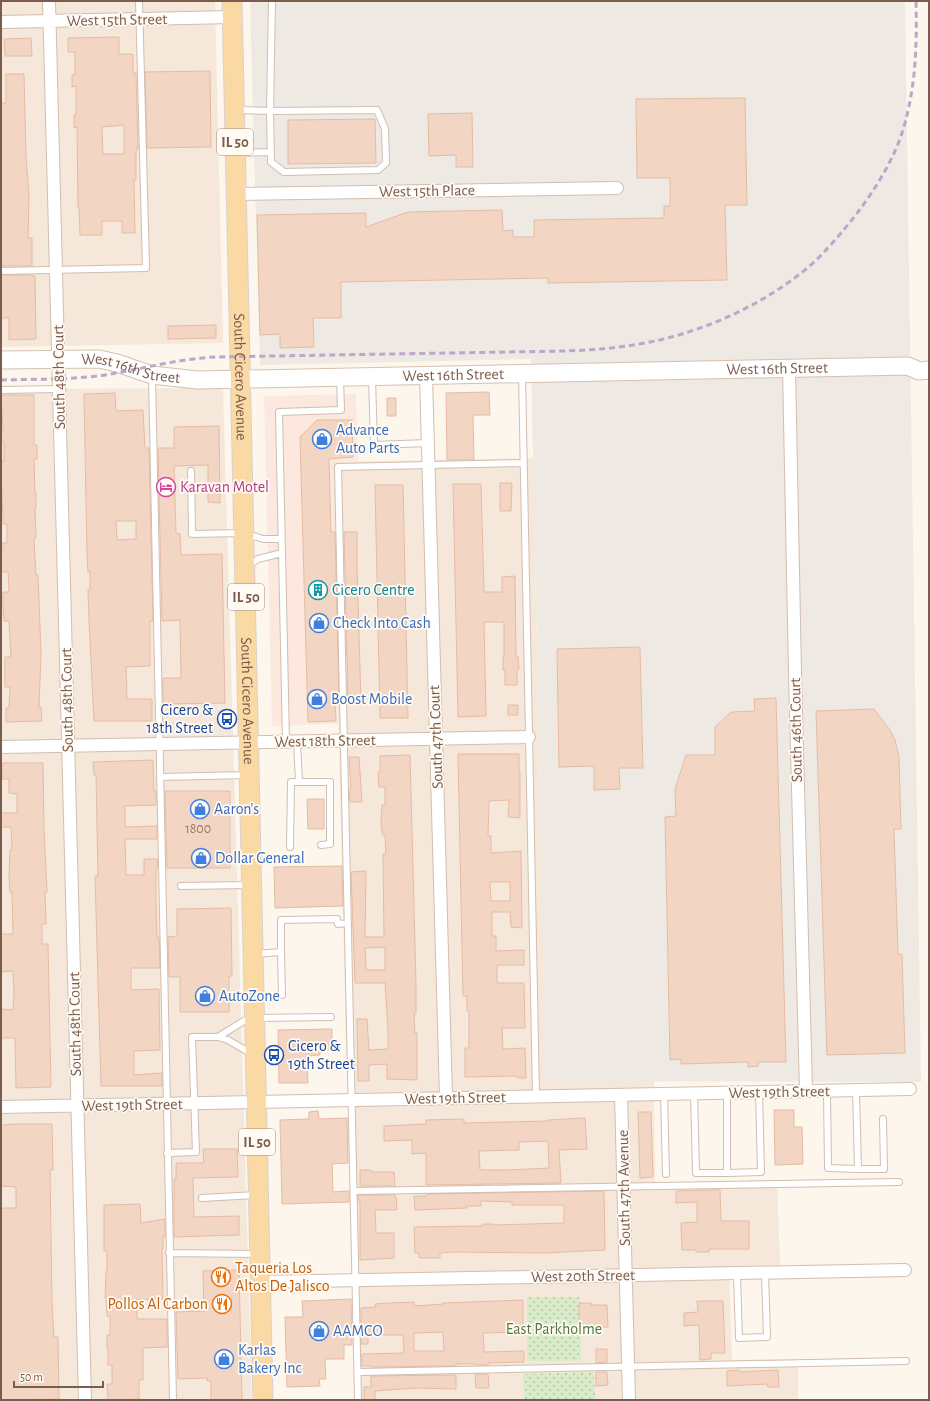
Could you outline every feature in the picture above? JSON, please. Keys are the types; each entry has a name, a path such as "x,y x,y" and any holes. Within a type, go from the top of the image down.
{"main road":[{"name":"South Cicero Avenue","path":"232,9 263,1400"}],"street":[{"name":"South 48th Court","path":"49,1 85,1400"},
{"name":"West 15th Street","path":"1,22 139,19 232,9"},
{"name":"West 15th Place","path":"236,194 617,188"},
{"name":"West 16th Street","path":"1,360 99,359 152,375 197,380 908,366 919,371 929,370"},
{"name":"West 16th Street","path":"908,366 919,360 929,360"},
{"name":"South 46th Court","path":"789,368 806,1091"},
{"name":"South 47th Court","path":"426,376 446,1098"},
{"name":"West 18th Street","path":"1,747 528,737"},
{"name":"West 19th Street","path":"1,1107 910,1089"},
{"name":"South 47th Avenue","path":"622,1095 629,1400"},
{"name":"West 20th Street","path":"260,1282 905,1270"}],"lane":[{"path":"1,271 146,268 139,1"},
{"path":"234,110 270,111 377,110 385,128 386,163 378,170 284,172 271,162 270,111 272,1"},
{"path":"236,152 271,152"},
{"path":"522,374 536,1096"},
{"path":"152,375 172,1400"},
{"path":"372,377 374,445 428,443"},
{"path":"299,782 292,741 281,539 279,412 341,410 340,378"},
{"path":"1,390 59,389"},
{"path":"358,1400 338,467 523,463"},
{"path":"191,471 192,534 244,533 264,539 281,539"},
{"path":"245,568 258,559 282,553"},
{"path":"160,777 250,775"},
{"path":"290,847 291,782 330,782 330,844 321,845"},
{"path":"181,886 252,885"},
{"path":"282,995 280,920 337,919 338,924 348,923"},
{"path":"253,954 281,952"},
{"path":"218,1037 255,1016 331,1017"},
{"path":"167,1153 196,1152 192,1037 218,1037 228,1040 256,1056"},
{"path":"856,1090 858,1169"},
{"path":"827,1091 828,1168 884,1169 883,1118"},
{"path":"694,1093 696,1173 727,1173 761,1172 759,1092"},
{"path":"727,1093 727,1173"},
{"path":"664,1094 666,1174"},
{"path":"354,1191 898,1182"},
{"path":"202,1198 259,1195"},
{"path":"169,1253 260,1254"},
{"path":"737,1274 739,1338 767,1337 765,1273"},
{"path":"358,1372 906,1361"}],"shaded area":[{"path":"1,1 215,1 223,343 1,347"},
{"path":"250,1 905,1 921,1082 546,1081 531,359 260,365"},
{"path":"223,388 252,1400 1,1400 1,389"},
{"name":"Cicero Centre","path":"356,394 358,461 332,462 339,724 272,726 264,396"},
{"path":"533,458 546,1080 654,1081 655,1183 777,1180 780,1265 729,1266 732,1360 798,1359 798,1400 355,1400 332,462"}],"green space":[{"name":"East Parkholme","path":"527,1297 580,1297 581,1361 527,1361"},
{"name":"East Parkholme","path":"594,1372 595,1400 524,1400 523,1374"}],"building":[{"path":"119,37 119,54 133,54 133,73 136,73 138,149 136,152 136,180 134,180 135,233 122,233 122,221 102,221 102,235 80,235 78,208 77,127 74,128 74,115 76,115 76,86 72,87 72,75 75,75 75,52 68,52 68,38","holes":["124,125 124,154 103,154 102,127"]},
{"path":"31,38 32,56 5,56 4,39"},
{"path":"210,71 211,147 147,148 145,72"},
{"path":"6,74 24,74 26,156 29,196 28,238 32,238 32,266 1,266 1,103 6,103"},
{"path":"745,98 747,205 725,205 727,280 548,283 548,278 341,282 341,318 313,318 314,347 280,348 280,334 260,335 257,215 366,213 366,227 408,212 502,210 503,231 513,230 513,237 534,237 534,220 664,218 664,206 670,206 670,178 637,178 636,99"},
{"path":"472,113 473,167 456,167 456,155 429,156 428,114"},
{"path":"375,119 376,163 288,164 288,120"},
{"path":"1,275 35,276 36,339 9,340 9,318 1,318"},
{"path":"216,325 216,338 168,339 168,326"},
{"path":"489,392 490,415 473,415 474,460 447,460 446,393"},
{"path":"115,393 116,411 143,410 145,448 149,448 153,621 150,621 150,666 126,667 127,699 152,699 152,721 94,721 88,590 90,590 90,571 88,572 87,554 84,394","holes":["116,521 136,521 136,539 117,540"]},
{"path":"1,395 34,395 34,445 37,445 37,459 34,459 36,538 34,538 36,575 38,575 41,653 39,708 41,707 42,721 6,722 6,708 9,708 10,687 5,687 5,657 11,657 9,621 4,621 3,605 3,592 9,592 8,572 1,572 2,543 7,543 7,524 3,524 1,461 4,461 4,442 1,442 1,430 3,430"},
{"path":"387,398 396,398 396,416 387,416"},
{"name":"Cicero Centre","path":"317,420 352,420 353,457 329,459 331,532 335,532 339,702 335,702 336,721 308,722 300,437"},
{"path":"219,426 220,503 208,502 208,465 174,466 176,533 180,534 181,555 222,554 225,703 163,704 163,678 181,678 180,620 162,621 158,448 174,448 174,427"},
{"path":"500,483 512,483 511,511 500,511"},
{"path":"453,484 481,484 484,592 502,592 502,577 515,576 516,656 518,656 519,669 517,669 517,685 505,685 505,670 503,670 504,622 484,622 486,716 458,717"},
{"path":"375,485 403,485 408,718 380,718"},
{"path":"344,532 357,532 361,702 348,702"},
{"path":"640,647 643,768 619,768 620,789 594,790 594,766 559,767 557,649"},
{"path":"776,698 786,1062 758,1062 758,1066 748,1067 748,1062 681,1064 681,1059 670,1060 665,817 676,816 675,789 686,755 715,755 715,727 731,712 755,711 754,699"},
{"path":"508,705 518,705 518,715 508,715"},
{"path":"874,709 890,730 895,740 899,757 901,829 894,829 898,954 902,954 905,1053 827,1055 816,711"},
{"path":"458,754 519,754 520,818 508,817 509,800 489,801 488,836 491,836 491,853 521,851 522,928 511,927 510,912 492,912 492,936 496,936 496,951 524,950 524,965 497,965 497,983 524,983 525,1028 502,1028 503,1049 525,1048 526,1078 517,1078 517,1076 465,1077 465,1048 469,1048 469,1011 467,1011 467,996 463,996","holes":["490,882 510,882 510,901 491,901"]},
{"path":"410,755 416,984 416,1014 414,1014 415,1033 417,1033 417,1080 387,1079 387,1064 369,1065 369,1081 358,1081 357,1019 367,1019 369,1050 388,1049 385,983 355,983 351,872 366,871 365,937 384,937 383,854 386,854 385,835 383,835 382,832 381,821 382,805 385,805 385,787 379,787 378,772 380,772 380,756","holes":["385,947 385,970 366,970 365,948"]},
{"path":"349,757 359,757 362,802 350,802 349,789 351,789"},
{"path":"153,760 156,805 125,806 125,827 157,826 157,839 125,839 126,875 144,875 144,859 157,859 156,904 160,968 131,968 131,990 159,989 160,1050 134,1051 134,1075 162,1073 162,1086 101,1086 95,876 98,876 96,775 94,775 93,762"},
{"path":"2,763 43,763 47,892 45,892 46,924 42,924 42,944 48,944 51,1087 16,1088 15,1038 1,1038 1,1009 13,1010 14,993 13,971 1,972 1,934 13,934 12,892 10,892 9,876 10,850 12,850 11,827 1,827 1,813 17,813 17,794 9,793 9,779 2,779"},
{"path":"165,791 230,791 230,868 167,868"},
{"path":"307,799 324,799 324,829 308,829"},
{"path":"342,866 343,906 275,908 274,867"},
{"path":"231,908 232,976 229,976 229,1012 180,1012 180,977 169,977 168,937 177,936 177,909"},
{"path":"332,1029 332,1050 320,1050 320,1055 307,1056 308,1083 279,1083 278,1030"},
{"path":"774,1110 794,1110 794,1127 802,1127 803,1164 775,1165"},
{"path":"318,1111 319,1119 347,1118 348,1163 332,1164 333,1192 349,1191 349,1202 282,1204 280,1120 309,1119 309,1112"},
{"path":"638,1112 651,1112 653,1177 640,1178"},
{"path":"585,1118 587,1149 559,1150 561,1183 426,1185 426,1153 412,1154 412,1140 384,1141 384,1126 426,1124 426,1120 464,1119 464,1123","holes":["548,1141 549,1168 480,1170 479,1151 519,1150 519,1142"]},
{"path":"52,1124 53,1170 50,1170 52,1304 54,1337 58,1337 59,1399 1,1400 1,1208 16,1208 16,1187 1,1186 1,1125"},
{"path":"203,1149 237,1149 238,1177 193,1178 194,1217 239,1216 239,1235 174,1237 174,1179 176,1179 176,1163 204,1163"},
{"path":"360,1170 371,1170 371,1172 394,1172 395,1186 360,1186"},
{"path":"720,1190 721,1221 749,1221 749,1249 709,1249 709,1252 682,1250 681,1223 697,1222 697,1202 676,1203 676,1191"},
{"path":"604,1191 605,1250 544,1253 453,1252 440,1253 440,1258 419,1258 419,1253 415,1253 414,1227 564,1223 564,1205 512,1205 512,1202 481,1201 481,1206 467,1206 467,1208 415,1210 414,1196 426,1196 427,1194"},
{"path":"358,1195 395,1195 397,1210 375,1210 376,1233 394,1233 394,1258 360,1260 360,1202 358,1202"},
{"path":"140,1204 141,1223 165,1219 165,1237 163,1237 162,1249 163,1299 137,1300 137,1319 167,1319 167,1347 143,1348 143,1380 139,1380 139,1399 108,1400 107,1384 112,1384 112,1365 108,1365 107,1348 107,1335 110,1335 110,1316 107,1316 105,1298 107,1251 104,1251 104,1205"},
{"path":"239,1270 242,1400 211,1400 211,1381 207,1381 207,1378 178,1379 176,1312 204,1311 203,1271"},
{"name":"AAMCO","path":"351,1299 352,1345 344,1345 344,1359 325,1359 326,1379 319,1379 320,1386 287,1387 285,1317 303,1317 302,1301"},
{"path":"523,1300 523,1332 483,1333 484,1352 524,1351 524,1362 488,1363 488,1365 456,1364 456,1366 362,1366 362,1354 404,1353 403,1335 368,1335 368,1344 361,1344 361,1308 376,1307 375,1304 390,1303 414,1302 414,1306 443,1303","holes":["443,1332 444,1351 414,1351 414,1333"]},
{"path":"697,1301 723,1301 725,1353 711,1353 711,1359 700,1360 698,1325 684,1326 684,1313 698,1312"},
{"path":"579,1303 607,1305 608,1327 592,1327 592,1333 579,1333"},
{"path":"596,1349 607,1349 607,1362 596,1363"},
{"path":"739,1370 739,1372 778,1370 779,1387 768,1387 767,1384 727,1386 727,1371"},
{"path":"596,1372 607,1372 608,1385 596,1386"},
{"path":"475,1374 488,1374 489,1388 476,1388"},
{"path":"456,1375 456,1389 415,1388 375,1391 375,1400 364,1400 364,1387 371,1387 371,1376"}],"railway":[{"path":"1,380 56,379 97,376 175,362 214,357 566,351 599,349 657,341 728,317 751,306 772,293 812,264 865,203 878,183 895,152 903,130 911,98 915,66 916,1"}],"place":[{"name":"Advance Auto Parts","path":"322,439"},
{"name":"Karavan Motel","path":"166,487"},
{"name":"Cicero Centre","path":"318,590"},
{"name":"Check Into Cash","path":"319,623"},
{"name":"Boost Mobile","path":"317,699"},
{"name":"Cicero & 18th Street","path":"227,719"},
{"name":"Aaron's","path":"200,809"},
{"name":"Dollar General","path":"201,858"},
{"name":"AutoZone","path":"205,996"},
{"name":"Cicero & 19th Street","path":"274,1055"},
{"name":"Taqueria Los Altos De Jalisco","path":"221,1277"},
{"name":"Pollos Al Carbon","path":"222,1304"},
{"name":"AAMCO","path":"319,1331"},
{"name":"Karlas Bakery Inc","path":"224,1359"}]}
